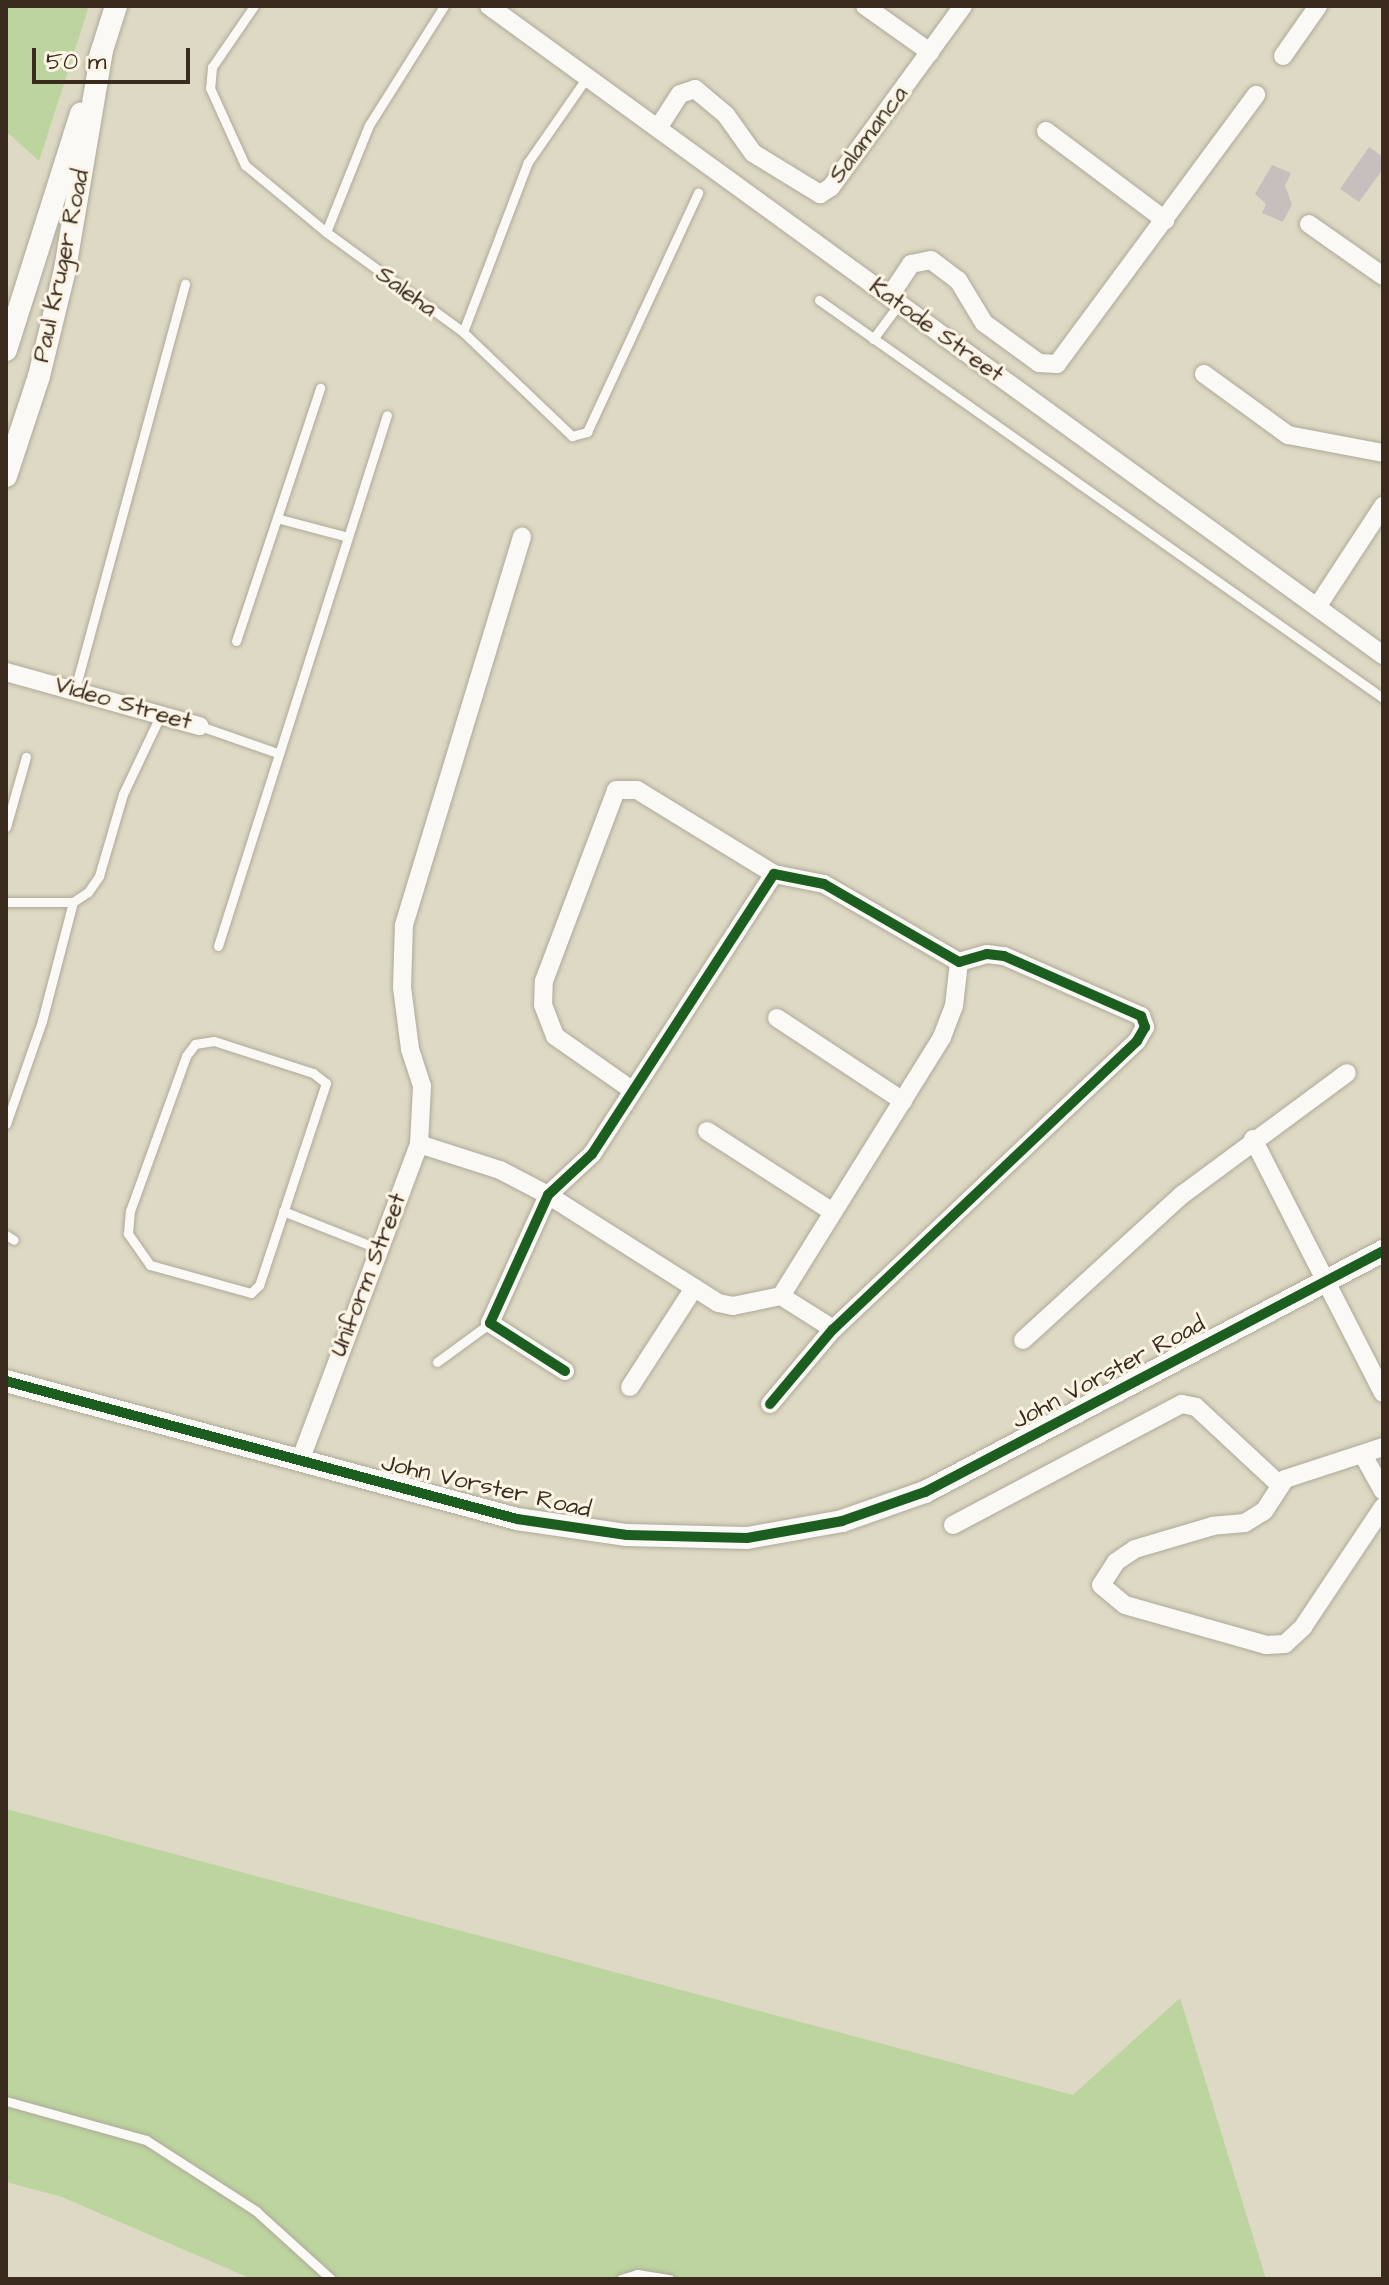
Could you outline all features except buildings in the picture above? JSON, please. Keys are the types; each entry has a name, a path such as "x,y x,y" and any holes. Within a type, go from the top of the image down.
{"street":[{"name":"Paul Kruger Road","path":"6,350 116,6"},
{"name":"Katode Street","path":"489,6 1383,655"},
{"path":"865,6 930,52"},
{"name":"Salamanca","path":"658,128 680,94 695,89 728,117 753,153 820,194 831,187 963,6"},
{"path":"1283,56 1318,6"},
{"name":"Paul Kruger Road","path":"6,476 39,376 65,269 102,51"},
{"path":"894,300 911,264 931,260 958,280 984,323 1039,363 1053,365 1256,95"},
{"path":"1046,131 1165,220"},
{"path":"1309,224 1383,276"},
{"path":"1204,374 1288,435 1383,453"},
{"path":"1317,607 1383,510"},
{"name":"Uniform Street","path":"300,1461 419,1144 422,1086 410,1049 402,987 404,925 522,537"},
{"name":"Video Street","path":"6,672 200,726"},
{"path":"632,1090 555,1036 543,1005 544,981 616,790 637,790 774,874 824,884 959,962 987,954 1004,956 1136,1013 1145,1027 1137,1041 833,1329 770,1404"},
{"path":"565,1371 490,1323 548,1195 580,1171 774,874"},
{"path":"781,1296 949,1022 959,962"},
{"path":"777,1018 903,1101"},
{"path":"1023,1340 1182,1195 1253,1139 1347,1073"},
{"path":"707,1131 831,1211"},
{"path":"1253,1139 1328,1280 1383,1393"},
{"path":"419,1144 500,1170 548,1195 694,1288 733,1306 781,1296 833,1329"},
{"name":"John Vorster Road","path":"6,1381 451,1503 590,1532 716,1540 779,1534 842,1521 925,1492 1383,1251"},
{"path":"630,1387 694,1288"},
{"path":"953,1525 1182,1404 1196,1407 1280,1485"},
{"path":"1383,1447 1295,1475 1280,1485 1257,1518 1135,1549 1104,1575 1104,1592 1125,1605 1266,1645 1285,1644 1303,1627 1383,1507"},
{"path":"1363,1455 1383,1491"}],"lane":[{"name":"Saleha","path":"254,6 219,55 210,88 245,165 326,232 463,332 528,162 587,77"},
{"path":"326,232 369,125 444,6"},
{"path":"463,332 572,436 587,432 698,193"},
{"path":"75,689 185,284"},
{"path":"819,300 1383,698"},
{"path":"873,339 894,300"},
{"path":"236,641 280,519 320,388"},
{"path":"218,946 387,415"},
{"path":"280,519 348,537"},
{"path":"6,1124 42,1021 73,902 99,876 123,794 161,714"},
{"name":"Video Street","path":"200,726 277,753"},
{"path":"6,827 26,757"},
{"path":"6,902 73,902"},
{"path":"214,1041 313,1073 326,1083 283,1211 259,1285 251,1293 150,1265 132,1245 130,1211 182,1065 195,1044 214,1041"},
{"path":"283,1211 379,1249"},
{"path":"437,1362 490,1323"},
{"path":"6,2101 146,2140 256,2211 331,2279"},
{"path":"621,2279 637,2274 670,2279"}],"green space":[{"path":"6,6 89,6 39,161 6,131"},
{"path":"6,1809 1073,2095 1180,1998 1266,2279 252,2279 62,2197 6,2182"}],"cycle path":[{"path":"565,1371 490,1323 548,1195 592,1154 774,874 824,884 959,962 987,954 1004,956 1141,1016 1145,1027 1137,1041 833,1329 770,1404"},
{"path":"6,1381 517,1519 627,1535 747,1538 842,1521 925,1492 1383,1251"}]}
